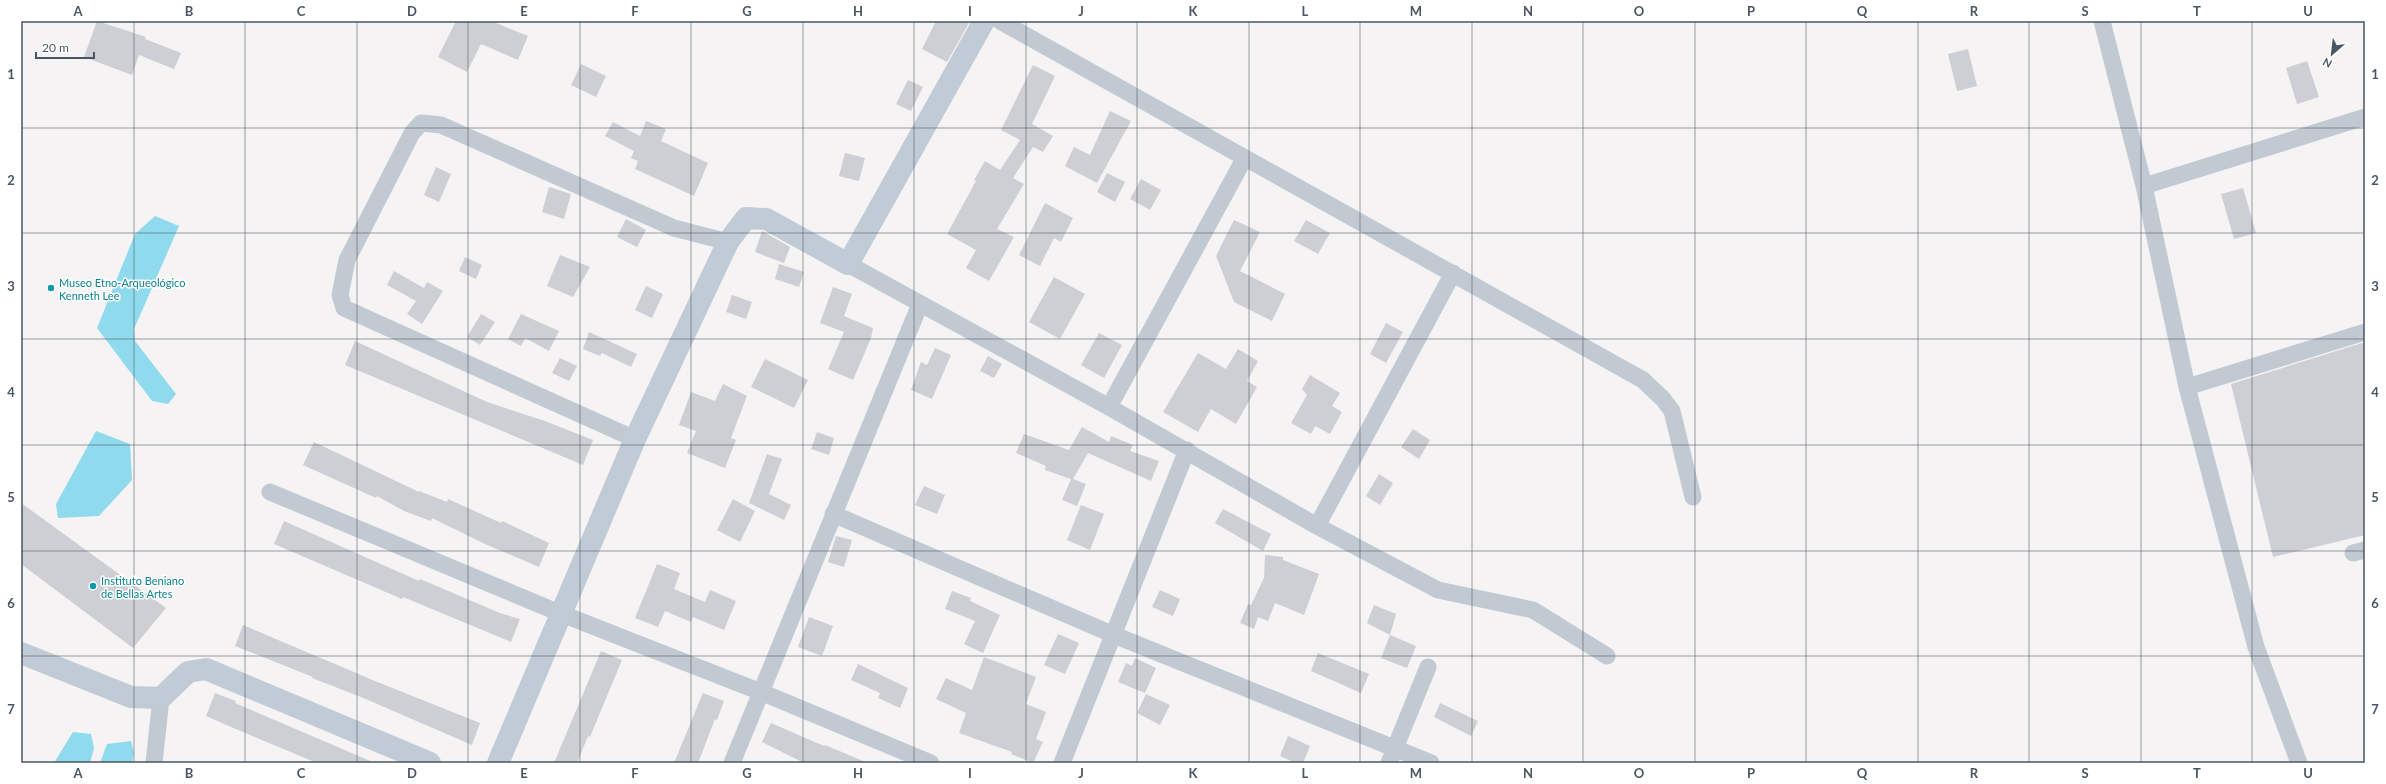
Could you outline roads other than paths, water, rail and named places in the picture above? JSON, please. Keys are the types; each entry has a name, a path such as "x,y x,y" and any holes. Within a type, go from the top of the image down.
{"street":[{"path":"848,264 984,21"},
{"path":"1000,21 1244,159 1454,273 1643,380 1663,399 1672,411 1693,497"},
{"path":"2102,21 2144,186 2187,387 2256,647 2299,763"},
{"path":"2144,186 2365,117"},
{"path":"635,440 344,308 340,295 347,260 412,133 421,123 442,125 674,228 728,242"},
{"path":"1109,407 1244,159"},
{"path":"498,763 635,440 728,242 746,218 766,218 1187,450 1317,526 1438,590 1533,610 1607,656"},
{"path":"1317,526 1454,273"},
{"path":"732,763 920,304"},
{"path":"2187,387 2365,332"},
{"path":"1062,763 1187,450"},
{"path":"270,492 562,614 762,692 931,763"},
{"path":"833,514 1392,757 1431,763"},
{"path":"21,653 131,697 161,698"},
{"path":"1392,757 1428,667"},
{"path":"154,763 161,698 188,672 206,669 430,763"}],"water":[{"path":"155,216 179,226 134,329 135,341 176,394 168,404 152,401 97,328 135,234"},
{"path":"96,431 130,444 132,480 99,516 58,518 56,504"},
{"path":"73,732 91,734 94,748 90,763 54,763"},
{"path":"131,741 134,753 132,763 100,763 107,744"}],"place":[{"name":"Museo Etno-Arqueológico Kenneth Lee","path":"51,288"},
{"name":"Instituto Beniano de Bellas Artes","path":"93,586"}]}
